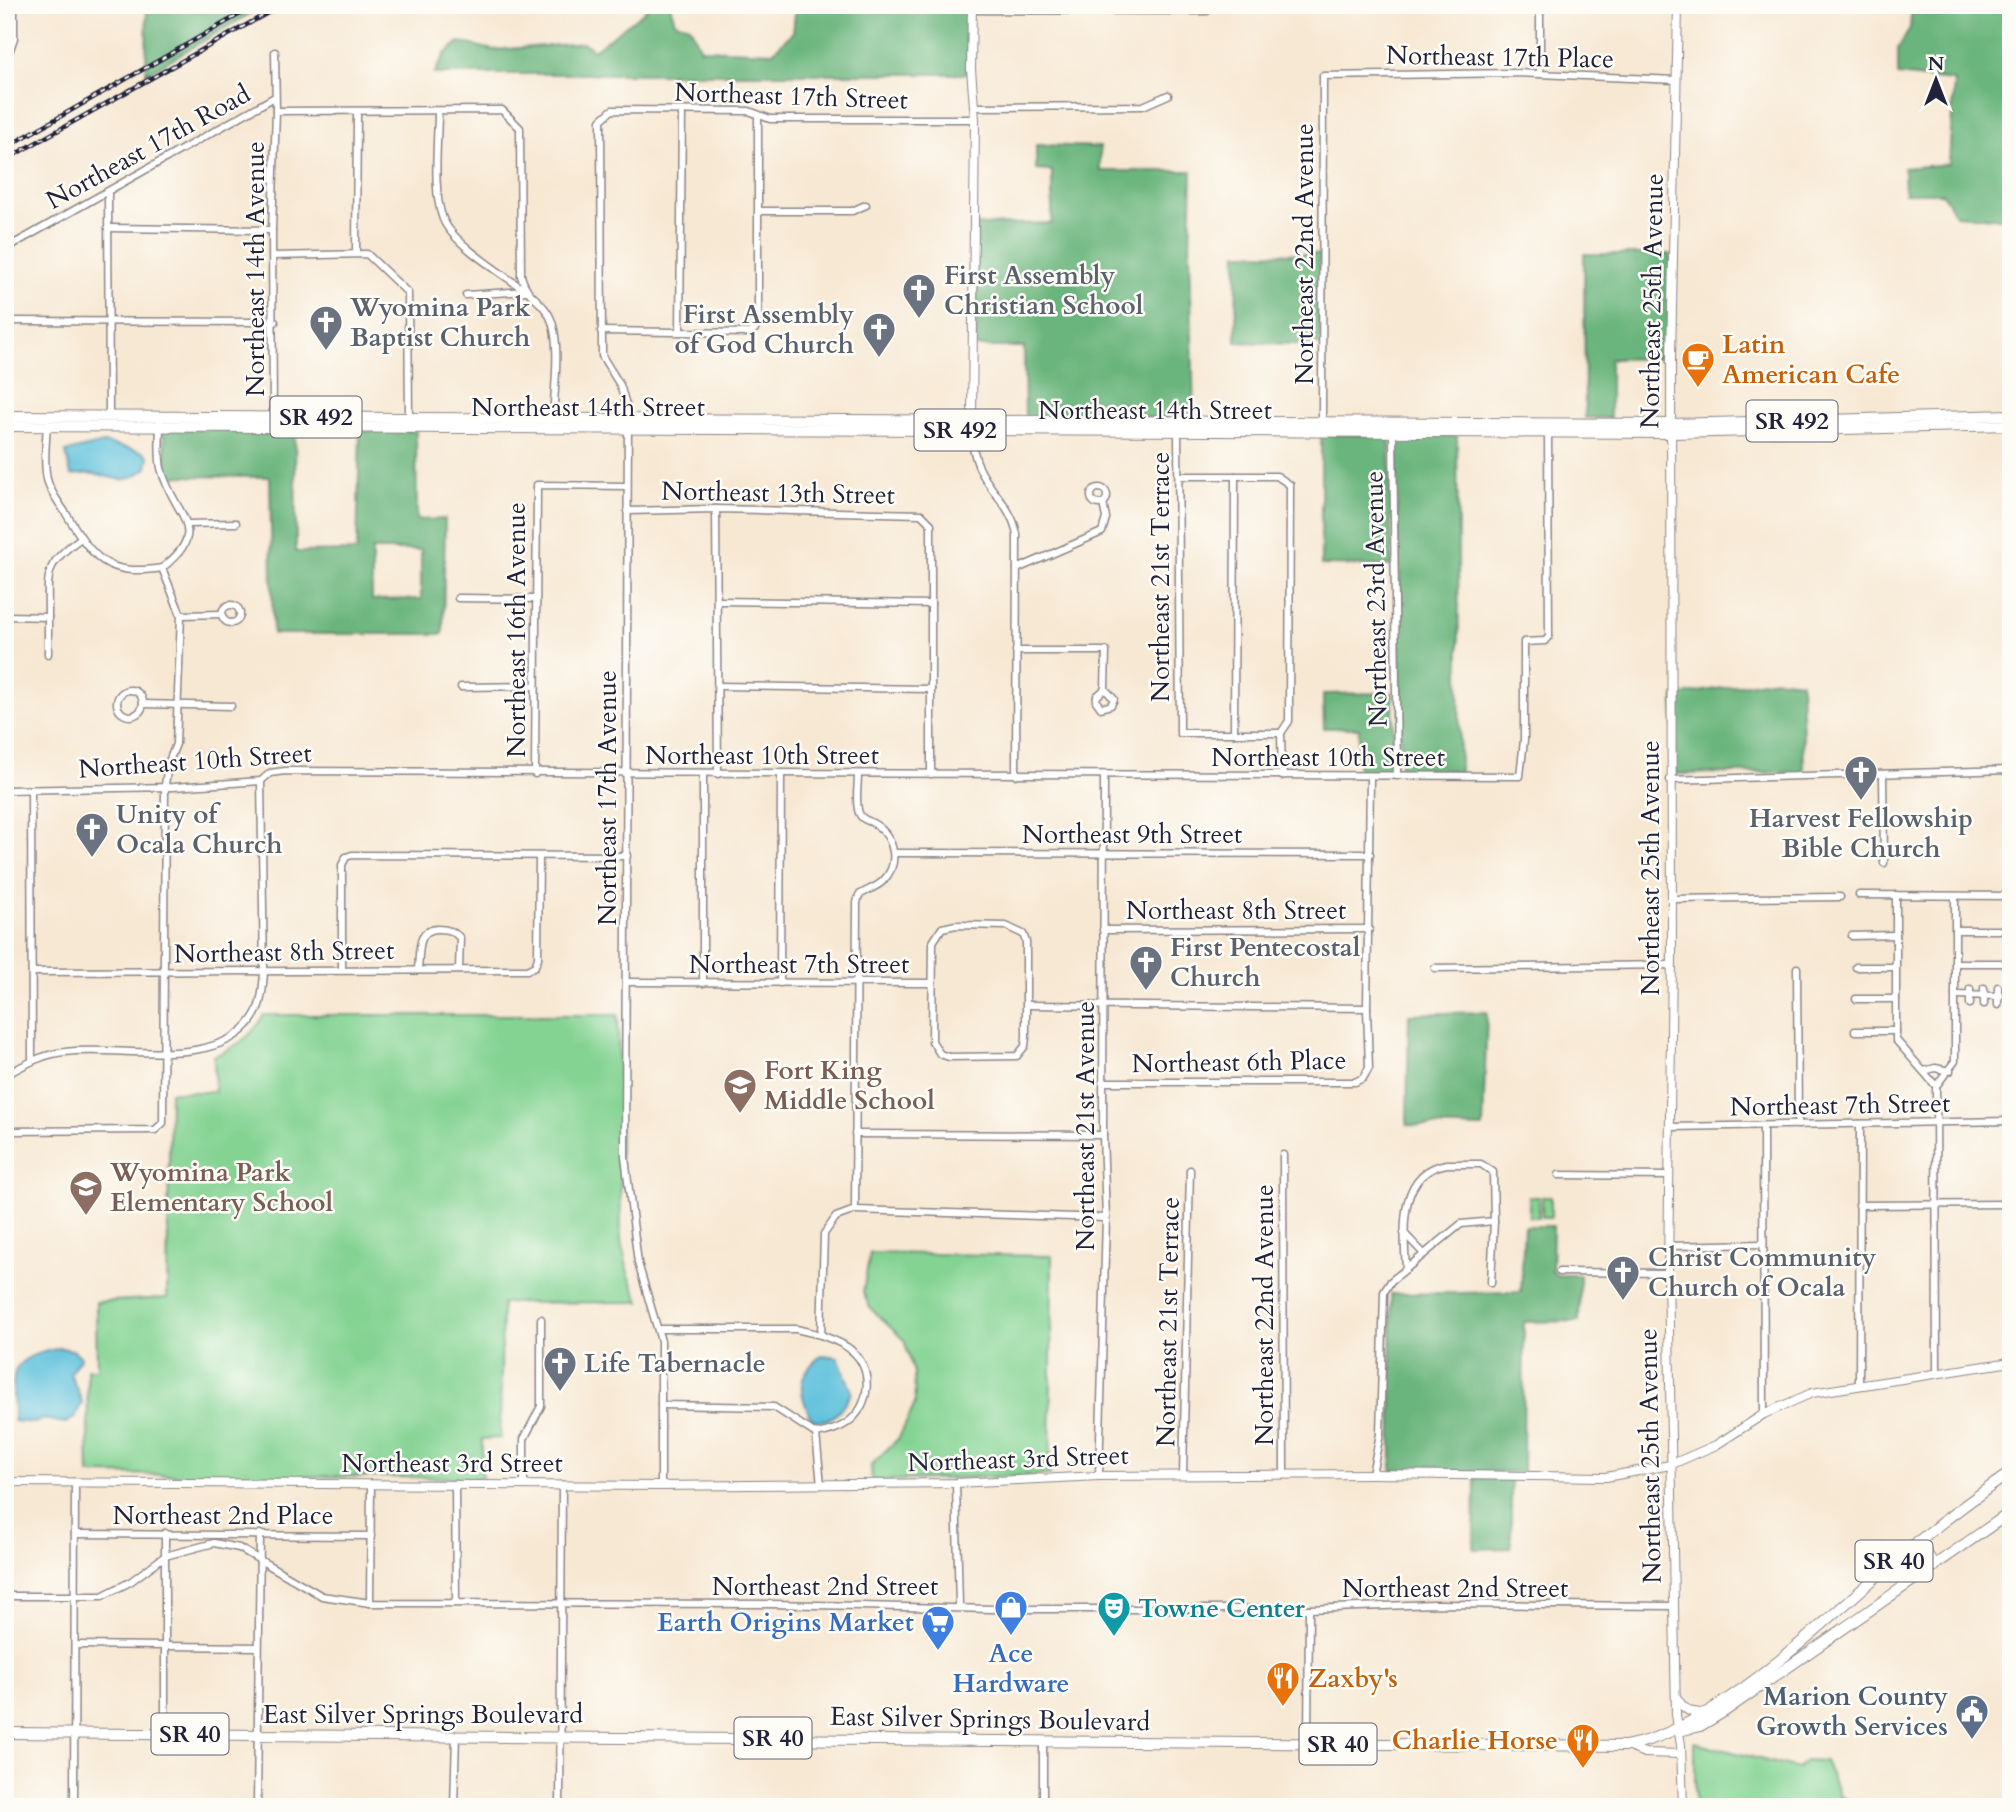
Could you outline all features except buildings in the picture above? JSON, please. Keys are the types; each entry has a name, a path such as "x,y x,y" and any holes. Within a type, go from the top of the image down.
{"main road":[{"name":"Northeast 14th Street","path":"1914,423 2011,415"},
{"name":"Northeast 14th Street","path":"5,416 47,421 1671,429 1914,423 2011,425"},
{"name":"Northeast 14th Street","path":"5,426 47,421"},
{"name":"East Silver Springs Boulevard","path":"1678,1731 1811,1634 1917,1541 2011,1472"},
{"name":"East Silver Springs Boulevard","path":"5,1732 1626,1746 1700,1727 2011,1512"},
{"path":"1917,1541 1935,1566"}],"street":[{"path":"5,64 13,38 14,5"},
{"path":"1540,5 1540,74"},
{"name":"Northeast 25th Avenue","path":"1678,5 1671,429 1672,965 1668,1273 1675,1695 1683,1807"},
{"path":"1016,775 1015,526 977,467 972,425 975,120 972,8 1208,10"},
{"path":"275,52 275,111 502,110 511,117 520,128 521,276 526,291"},
{"name":"Northeast 17th Place","path":"1323,76 1540,74 1676,80"},
{"name":"Northeast 22nd Avenue","path":"1322,427 1323,76"},
{"path":"974,107 1143,106 1168,95"},
{"name":"Northeast 17th Road","path":"5,249 274,98"},
{"name":"Northeast 17th Street","path":"607,113 612,110 749,111 771,119 975,120"},
{"name":"Northeast 14th Avenue","path":"273,422 275,322 272,230 275,111"},
{"path":"356,252 357,111"},
{"path":"438,111 439,199 443,220 456,238 542,305 555,330 553,423"},
{"path":"680,332 682,111"},
{"name":"Northeast 17th Avenue","path":"607,113 601,120 602,356 624,395 628,423 625,1157 629,1208 638,1263 659,1329 662,1486"},
{"path":"601,331 749,333 755,329 758,321 758,116"},
{"path":"108,192 109,421"},
{"path":"759,211 852,211 866,205"},
{"path":"108,228 272,230"},
{"path":"273,256 348,256 356,252 367,254 408,293 409,422"},
{"path":"466,295 526,291"},
{"path":"5,321 275,322"},
{"path":"47,421 46,475 51,490 94,556 113,567 135,572 162,568 180,554 188,541 187,524 167,488 160,466 160,421"},
{"name":"Northeast 21st Terrace","path":"1178,426 1180,733 1234,733"},
{"name":"Northeast 23rd Avenue","path":"1393,427 1397,776"},
{"name":"Northeast 10th Street","path":"5,790 261,780 270,773 285,771 1370,778 1520,776 1524,740 1524,642 1545,641 1549,637 1548,428"},
{"path":"1179,476 1277,476 1287,480 1290,490 1289,721 1281,733 1282,776"},
{"path":"1235,476 1234,733 1281,733"},
{"name":"Northeast 13th Street","path":"537,485 627,486"},
{"name":"Northeast 16th Avenue","path":"535,774 537,485"},
{"path":"1017,569 1102,532 1106,518 1103,503"},
{"path":"716,509 718,774"},
{"name":"Northeast 13th Street","path":"627,511 716,509 921,514 928,517 931,524 931,604"},
{"path":"187,524 236,523"},
{"path":"48,654 50,567 58,554 81,538"},
{"path":"5,1131 160,1128 163,1123 165,785 168,764 176,744 181,614 162,568"},
{"path":"458,598 535,599"},
{"path":"718,601 931,604 931,774"},
{"path":"181,614 222,614"},
{"path":"8,616 48,617"},
{"path":"1016,651 1106,651 1105,689"},
{"path":"461,687 535,686"},
{"path":"718,686 931,689"},
{"path":"131,690 141,696 143,704 140,712 129,716 119,711 117,703 122,692 131,690"},
{"path":"143,704 231,706"},
{"path":"1670,780 2011,770"},
{"path":"703,774 703,983"},
{"path":"1882,774 1884,863"},
{"path":"780,983 781,775"},
{"path":"855,1210 859,895 881,883 891,872 895,853 888,837 875,824 863,820 858,811 858,775"},
{"name":"Northeast 21st Avenue","path":"1099,1476 1106,1218 1102,1135 1104,776"},
{"path":"932,983 933,942 942,928 956,925 1017,928 1026,942 1027,1005 1367,1008 1370,778"},
{"path":"5,1075 32,1060 68,1051 205,1051 234,1035 253,1019 261,998 264,972 261,780"},
{"path":"32,790 32,1060"},
{"name":"Northeast 9th Street","path":"895,853 1370,854"},
{"name":"Northeast 8th Street","path":"32,972 527,970 535,966 538,958 539,856"},
{"path":"342,969 342,865 346,857 627,856"},
{"path":"1859,895 2011,896"},
{"path":"1896,895 1898,1044 1936,1086 1937,1374"},
{"path":"1936,1086 1955,1061 1955,896"},
{"path":"1672,899 1840,897"},
{"path":"418,969 420,940 423,934 434,928 448,930 460,938 459,970"},
{"name":"Northeast 8th Street","path":"1103,930 1369,929"},
{"path":"1955,930 1999,930"},
{"path":"1852,936 1896,936"},
{"path":"1955,962 2001,963"},
{"path":"1434,968 1672,965"},
{"path":"1856,967 1896,967"},
{"path":"1797,968 1798,1125"},
{"name":"Northeast 7th Street","path":"626,982 932,983 932,1041 940,1054 949,1057 1017,1056 1025,1046 1027,1005"},
{"path":"1998,987 1998,1005"},
{"path":"1970,992 1970,1004"},
{"path":"1955,995 1984,992 1999,996"},
{"path":"1984,992 1984,1004"},
{"path":"1856,999 1896,999"},
{"name":"Northeast 6th Place","path":"1102,1082 1355,1082 1363,1077 1369,1068 1367,1008"},
{"path":"1855,1031 1896,1031"},
{"path":"1924,1071 1935,1068 1950,1071"},
{"name":"Northeast 7th Street","path":"1670,1127 2011,1121"},
{"path":"1859,1385 1860,1124"},
{"path":"1763,1126 1763,1414"},
{"path":"855,1134 1102,1135"},
{"name":"Northeast 22nd Avenue","path":"1283,1155 1284,1475"},
{"path":"1406,1269 1404,1233 1413,1185 1426,1171 1447,1164 1481,1164 1490,1169 1495,1178 1491,1283"},
{"name":"Northeast 21st Terrace","path":"1183,1475 1190,1170"},
{"path":"1559,1175 1669,1176"},
{"path":"1859,1205 2011,1204"},
{"path":"821,1335 824,1234 836,1217 855,1210 1106,1218"},
{"path":"1372,1474 1380,1434 1384,1292 1391,1281 1461,1224 1494,1222"},
{"path":"1404,1233 1424,1254"},
{"path":"1668,1246 1762,1244"},
{"path":"1559,1272 1668,1273"},
{"path":"523,1485 524,1439 541,1406 541,1319"},
{"path":"659,1329 796,1329 821,1335 851,1350 862,1363 867,1376 864,1402 849,1421 835,1430 816,1434 774,1407 662,1405"},
{"name":"Northeast 3rd Street","path":"5,1482 662,1486 956,1483 1183,1475 1606,1477 1670,1465 1716,1445 1763,1414 1812,1393 2011,1362"},
{"path":"816,1434 821,1485"},
{"path":"74,1807 75,1482"},
{"path":"956,1483 958,1606"},
{"path":"370,1602 371,1484"},
{"path":"455,1484 456,1601"},
{"path":"560,1807 562,1485"},
{"path":"165,1533 165,1734"},
{"path":"211,1533 211,1544"},
{"name":"Northeast 2nd Place","path":"75,1534 370,1536"},
{"path":"257,1807 260,1534"},
{"name":"Northeast 2nd Street","path":"5,1596 102,1596 130,1582 165,1556 211,1544 239,1548 322,1596 370,1602 958,1606 992,1609 1309,1609 1433,1604 1673,1606"},
{"path":"1308,1743 1309,1609"},
{"path":"75,1645 258,1647"},
{"path":"1675,1695 1684,1708 1692,1712 1705,1712"},
{"path":"454,1807 456,1735"},
{"path":"1043,1741 1043,1807"},
{"path":"1626,1746 1645,1753 1681,1754"}],"green space":[{"path":"147,5 265,5 146,74"},
{"path":"645,5 670,5 675,22 690,26 701,49 773,52 793,32 796,5 969,5 968,74 434,74 445,54 459,42 493,50 584,43 594,50 646,10"},
{"path":"1912,5 2011,5 2011,271 2009,219 1956,215 1942,193 1905,193 1904,168 1949,164 1954,81 1898,75 1898,49 1910,28"},
{"path":"1036,145 1100,147 1100,171 1192,171 1190,252 1194,418 1025,417 1024,347 976,347 977,225 1052,223 1052,171 1036,170"},
{"path":"1237,253 1320,254 1320,345 1236,342"},
{"path":"1584,254 1671,254 1668,358 1610,359 1610,418 1585,418"},
{"path":"163,430 295,430 296,552 357,551 360,431 416,431 417,520 445,519 443,634 273,634 270,477 167,476","holes":["372,550 421,550 421,599 372,600"]},
{"path":"1321,435 1390,435 1392,566 1321,565"},
{"path":"1396,435 1457,436 1460,773 1400,772 1400,567"},
{"path":"1776,679 1801,682 1804,772 1673,774 1674,696"},
{"path":"1393,693 1394,772 1367,774 1358,768 1359,728 1324,728 1323,694"},
{"path":"1487,1012 1483,1128 1407,1125 1409,1014"},
{"path":"264,1015 618,1015 621,1240 628,1273 640,1302 502,1303 500,1438 482,1439 482,1478 89,1474 87,1369 97,1369 96,1302 167,1298 170,1092 215,1092 214,1056 243,1040 255,1029"},
{"path":"1529,1197 1539,1197 1539,1217 1529,1217"},
{"path":"1542,1197 1551,1197 1551,1217 1542,1217"},
{"path":"1524,1226 1553,1226 1552,1271 1556,1275 1580,1275 1579,1321 1524,1322 1523,1472 1392,1471 1391,1294 1521,1292"},
{"path":"870,1253 1052,1256 1050,1475 872,1481 871,1465 899,1438 915,1404 914,1373 904,1340 870,1308 863,1292"},
{"path":"1475,1478 1511,1479 1511,1548 1474,1549"},
{"path":"1695,1742 1797,1769 1806,1760 1825,1761 1840,1796 1861,1807 1695,1807"}],"water":[{"path":"104,443 144,452 149,457 147,468 126,479 91,473 71,475 66,452"},
{"path":"60,1348 73,1350 81,1357 70,1373 82,1402 75,1417 66,1423 42,1419 35,1423 14,1421 13,1390 16,1370 29,1357"},
{"path":"822,1355 838,1357 852,1392 836,1414 818,1421 811,1419 802,1384 807,1370"}],"railway":[{"path":"5,148 256,5"},
{"path":"5,160 282,5"}],"place":[{"name":"First Assembly Christian School","path":"919,320"},
{"name":"Wyomina Park Baptist Church","path":"326,352"},
{"name":"First Assembly of God Church","path":"879,359"},
{"name":"Latin American Cafe","path":"1698,389"},
{"name":"Harvest Fellowship Bible Church","path":"1861,802"},
{"name":"Unity of Ocala Church","path":"92,859"},
{"name":"First Pentecostal Church","path":"1146,992"},
{"name":"Fort King Middle School","path":"740,1115"},
{"name":"Wyomina Park Elementary School","path":"86,1217"},
{"name":"Christ Community Church of Ocala","path":"1623,1302"},
{"name":"Life Tabernacle","path":"560,1393"},
{"name":"Ace Hardware","path":"1011,1637"},
{"name":"Towne Center","path":"1114,1638"},
{"name":"Earth Origins Market","path":"938,1652"},
{"name":"Zaxby's","path":"1283,1708"},
{"name":"Marion County Growth Services","path":"1972,1741"},
{"name":"Charlie Horse","path":"1583,1770"}]}
